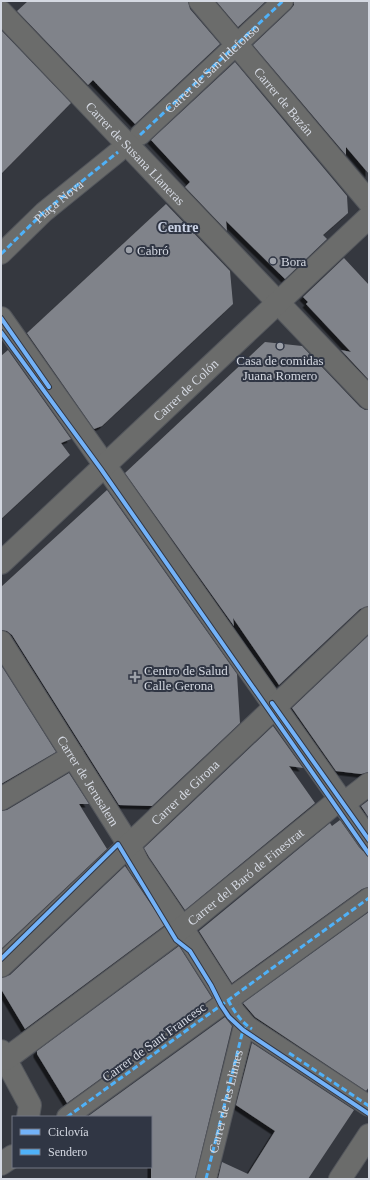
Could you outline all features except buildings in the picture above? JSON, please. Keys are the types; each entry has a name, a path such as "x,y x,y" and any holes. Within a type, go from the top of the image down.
{"street":[{"name":"Carrer de Bazán","path":"200,1 369,202"},
{"name":"Carrer de San Ildefonso","path":"140,135 283,1"},
{"name":"Carrer de Susana Llaneras","path":"1,12 369,398"},
{"name":"Plaça Nova","path":"1,254 44,212 118,152"},
{"name":"Carrer de Colón","path":"1,563 369,217"},
{"path":"1,318 369,840"},
{"name":"Carrer de Girona","path":"1,966 369,618"},
{"name":"Carrer de Jerusalem","path":"1,642 129,845 138,863 228,1000"},
{"path":"1,799 73,756"},
{"name":"Carrer del Baró de Finestrat","path":"3,1055 182,928 334,804 343,804 369,784"},
{"name":"Carrer de Sant Francesc","path":"68,1116 369,898"},
{"path":"228,1000 235,1012 247,1026 369,1106"},
{"name":"Carrer de les Llimes","path":"206,1179 243,1030 247,1026"},
{"path":"3,1055 30,1105 28,1116"},
{"path":"340,1179 369,1136"},
{"path":"1,1164 12,1157"}],"marked path":[{"path":"140,135 283,1"},
{"path":"1,254 44,212 118,152"},
{"path":"68,1116 369,898"},
{"path":"228,1000 238,1016 252,1029"},
{"path":"206,1179 245,1027"},
{"path":"289,1053 369,1106"}],"cycle path":[{"path":"1,318 49,387"},
{"path":"1,332 101,469 369,854"},
{"path":"272,703 369,840"},
{"path":"1,959 118,844 176,940 190,951 229,1017 243,1030 369,1114"}],"place":[{"name":"Cabró","path":"129,250"},
{"name":"Bora","path":"273,261"},
{"name":"Casa de comidas Juana Romero","path":"280,346"},
{"name":"Centro de Salud Calle Gerona","path":"135,677"}],"district":[{"name":"Centre","path":"178,227"}]}
